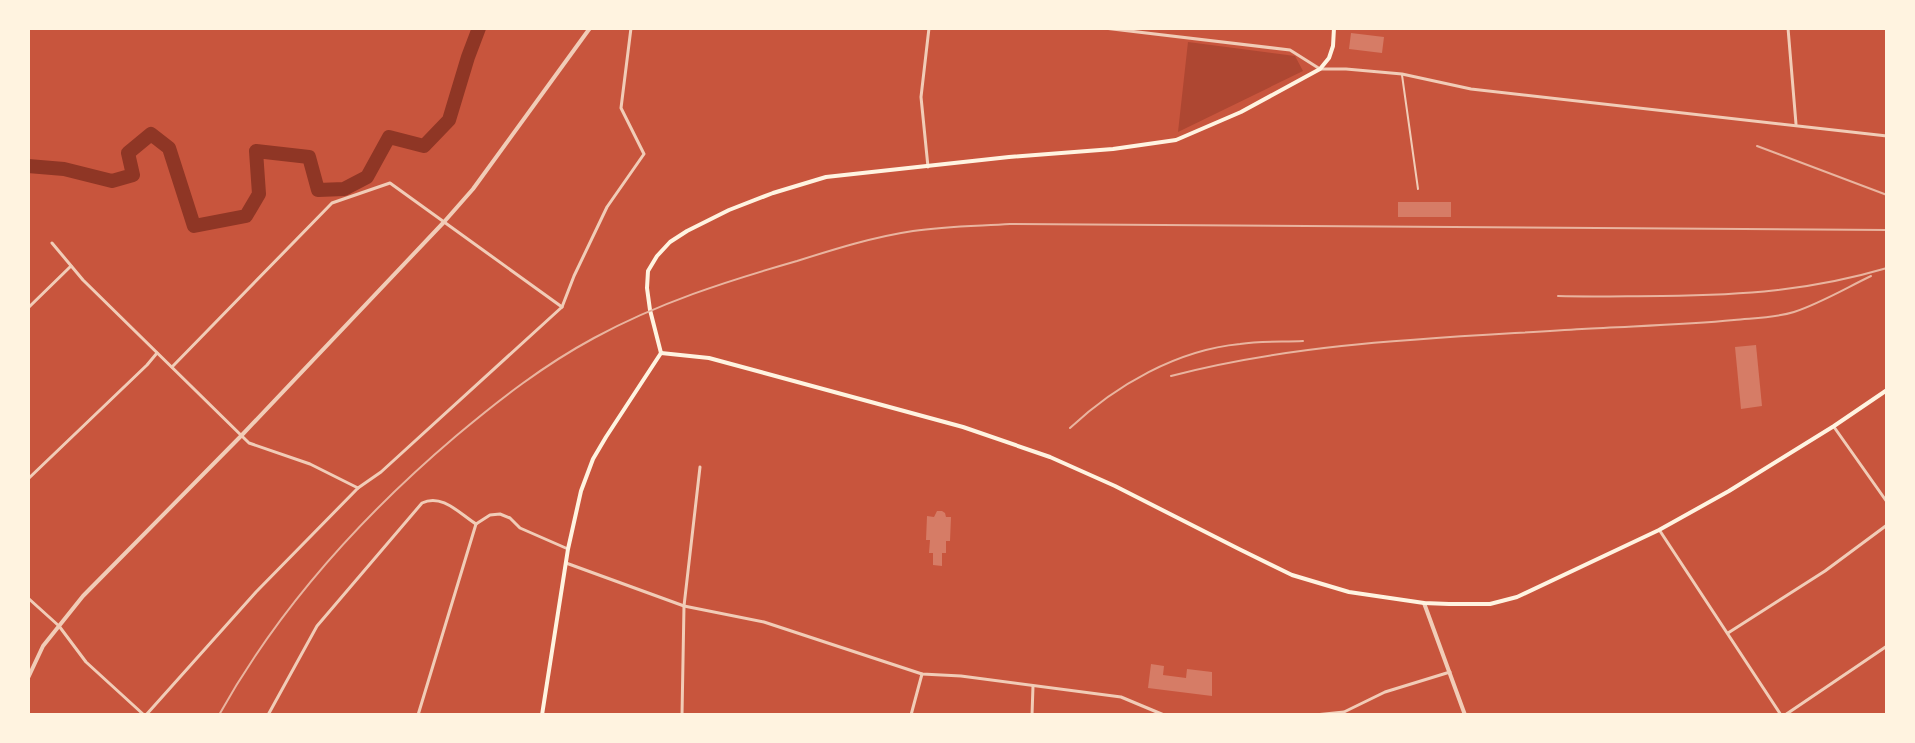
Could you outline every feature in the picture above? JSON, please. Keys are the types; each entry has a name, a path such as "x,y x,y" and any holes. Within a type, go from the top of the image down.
{"main road":[{"path":"542,715 568,549 581,491 593,459 661,353 650,310 648,271 670,242 729,210 826,177 1176,140 1241,112 1320,69 1329,58 1334,28"},
{"path":"661,353 709,358 963,427 1063,463 1115,486 1292,575 1349,592 1424,603 1490,604 1517,597 1659,530 1729,491 1887,390"}],"street":[{"path":"28,678 43,646 83,596 241,436 473,189 590,28"},
{"path":"28,598 59,626 86,662 145,715 256,592 358,488 381,472 562,307 607,207 644,154 621,108 631,28"},
{"path":"928,167 921,97 929,28"},
{"path":"1104,28 1290,50 1320,69 1402,74 1471,89 1887,136"},
{"path":"1788,28 1797,126"},
{"path":"172,367 332,203 390,183 562,307"},
{"path":"52,243 249,443 310,464 358,488"},
{"path":"28,308 71,265"},
{"path":"28,479 157,353"},
{"path":"1834,426 1887,502"},
{"path":"682,715 684,606 700,467"},
{"path":"268,715 317,626 422,503 441,500 476,524"},
{"path":"418,715 476,524 490,515 500,514 510,518 520,528 568,549"},
{"path":"1727,634 1825,571 1887,525"},
{"path":"1659,530 1783,715 1887,646"},
{"path":"566,563 684,606 764,622 922,674 961,676 1121,697 1164,715"},
{"path":"1424,603 1465,715"},
{"path":"1315,715 1345,713 1385,692 1450,672"},
{"path":"911,715 922,674"},
{"path":"1032,715 1033,686"}],"lane":[{"path":"1402,74 1418,189"}],"shaded area":[{"path":"1188,42 1295,56 1303,71 1178,132"}],"building":[{"path":"1351,33 1384,37 1382,53 1349,49"},
{"path":"1398,202 1451,202 1451,217 1398,217"},
{"path":"1756,345 1762,406 1741,409 1735,347"},
{"path":"937,511 951,517 950,541 946,541 946,553 942,553 942,566 933,565 933,553 929,553 930,540 926,540 927,516 934,517"},
{"path":"1151,664 1164,666 1163,675 1186,678 1187,669 1212,672 1212,696 1148,688"}],"waterway":[{"path":"28,166 64,169 112,181 133,175 128,153 151,134 169,148 194,226 246,216 259,194 256,151 309,157 318,190 344,189 367,177 389,137 424,146 449,120 479,28"}],"railway":[{"path":"1757,146 1887,195"},
{"path":"219,715 268,637 325,565 422,466 506,396 576,348 618,325 719,285 840,248 913,231 1010,224 1887,230"},
{"path":"1558,296 1748,293 1803,287 1887,268"},
{"path":"1171,376 1221,364 1324,348 1772,317 1824,300 1871,276"},
{"path":"1070,428 1127,384 1171,362 1216,348 1256,342 1303,341"}]}
